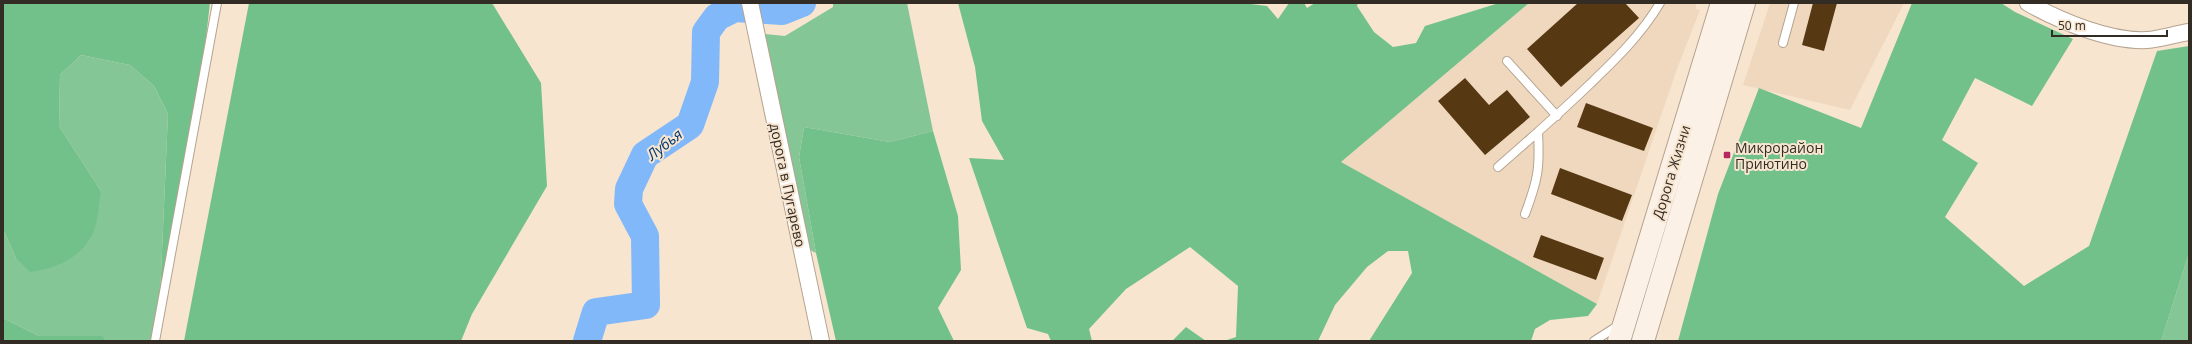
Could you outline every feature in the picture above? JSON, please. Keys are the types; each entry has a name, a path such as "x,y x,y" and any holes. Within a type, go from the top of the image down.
{"main road":[{"name":"Дорога Жизни","path":"1622,331 1722,3"},
{"name":"Дорога Жизни","path":"1643,341 1744,3"}],"street":[{"name":"дорога в Пугарево","path":"750,3 821,341"},
{"path":"2028,3 2075,24 2117,38 2147,40 2189,32"}],"lane":[{"path":"155,341 217,3"},
{"path":"1498,167 1557,116 1627,49 1651,18 1660,3"},
{"path":"1783,43 1794,3"},
{"path":"1507,61 1557,116"},
{"path":"1525,214 1536,185 1540,162 1538,132"},
{"path":"1594,341 1622,331"}],"shaded area":[{"path":"1529,3 1696,3 1696,9 1700,10 1677,69 1597,304 1341,162"},
{"path":"1770,3 1904,3 1850,110 1743,85"}],"green space":[{"path":"3,3 210,3 202,72 159,319 168,114 154,86 130,65 81,55 60,75 59,126 101,191 95,229 88,242 75,256 58,265 30,272 16,258 3,229"},
{"path":"249,3 492,3 541,83 547,186 472,314 461,341 184,341"},
{"path":"833,3 907,3 933,131 890,142 804,127 799,157 816,253 810,250 765,34 785,36 833,7"},
{"path":"958,3 1243,3 1267,6 1278,19 1289,3 1304,3 1307,8 1315,3 1358,3 1357,6 1374,32 1393,47 1416,43 1425,26 1499,3 1529,3 1341,162 1597,304 1588,316 1550,320 1535,329 1531,341 1369,341 1412,273 1408,251 1388,251 1367,267 1335,305 1318,341 1224,341 1236,337 1238,286 1190,247 1126,289 1089,329 1092,341 1051,341 1048,334 1027,328 969,158 1004,160 982,121 975,67"},
{"path":"1912,3 2001,3 2015,12 2073,39 2032,106 1975,78 1942,140 1978,163 1945,217 2024,286 2089,246 2157,51 2189,46 2189,253 2161,341 1678,341 1718,194 1759,88 1861,128"},
{"path":"81,55 130,65 154,86 168,114 159,319 156,341 107,341 101,336 39,336 3,318 3,229 16,258 101,191 59,126 60,75"},
{"path":"804,127 890,142 933,131 958,216 961,270 938,308 954,341 836,341 816,253 799,157"},
{"path":"2189,253 2189,341 2161,341"},
{"path":"3,318 39,336 102,336 107,341 3,341"},
{"path":"1186,327 1206,341 1172,341"}],"building":[{"path":"1578,3 1625,3 1639,18 1561,87 1527,49"},
{"path":"1813,3 1837,3 1824,51 1802,45"},
{"path":"1465,78 1489,105 1507,90 1530,117 1485,155 1438,101"},
{"path":"1586,103 1653,128 1644,151 1577,127"},
{"path":"1560,168 1632,195 1622,221 1551,194"},
{"path":"1541,235 1604,258 1596,280 1533,257"}],"waterway":[{"name":"Лубья","path":"587,341 596,312 646,305 645,236 628,204 629,189 645,155 690,125 705,82 706,32 717,17 735,8 782,11 802,3"}],"place":[{"name":"Микрорайон Приютино","path":"1727,155"}]}
